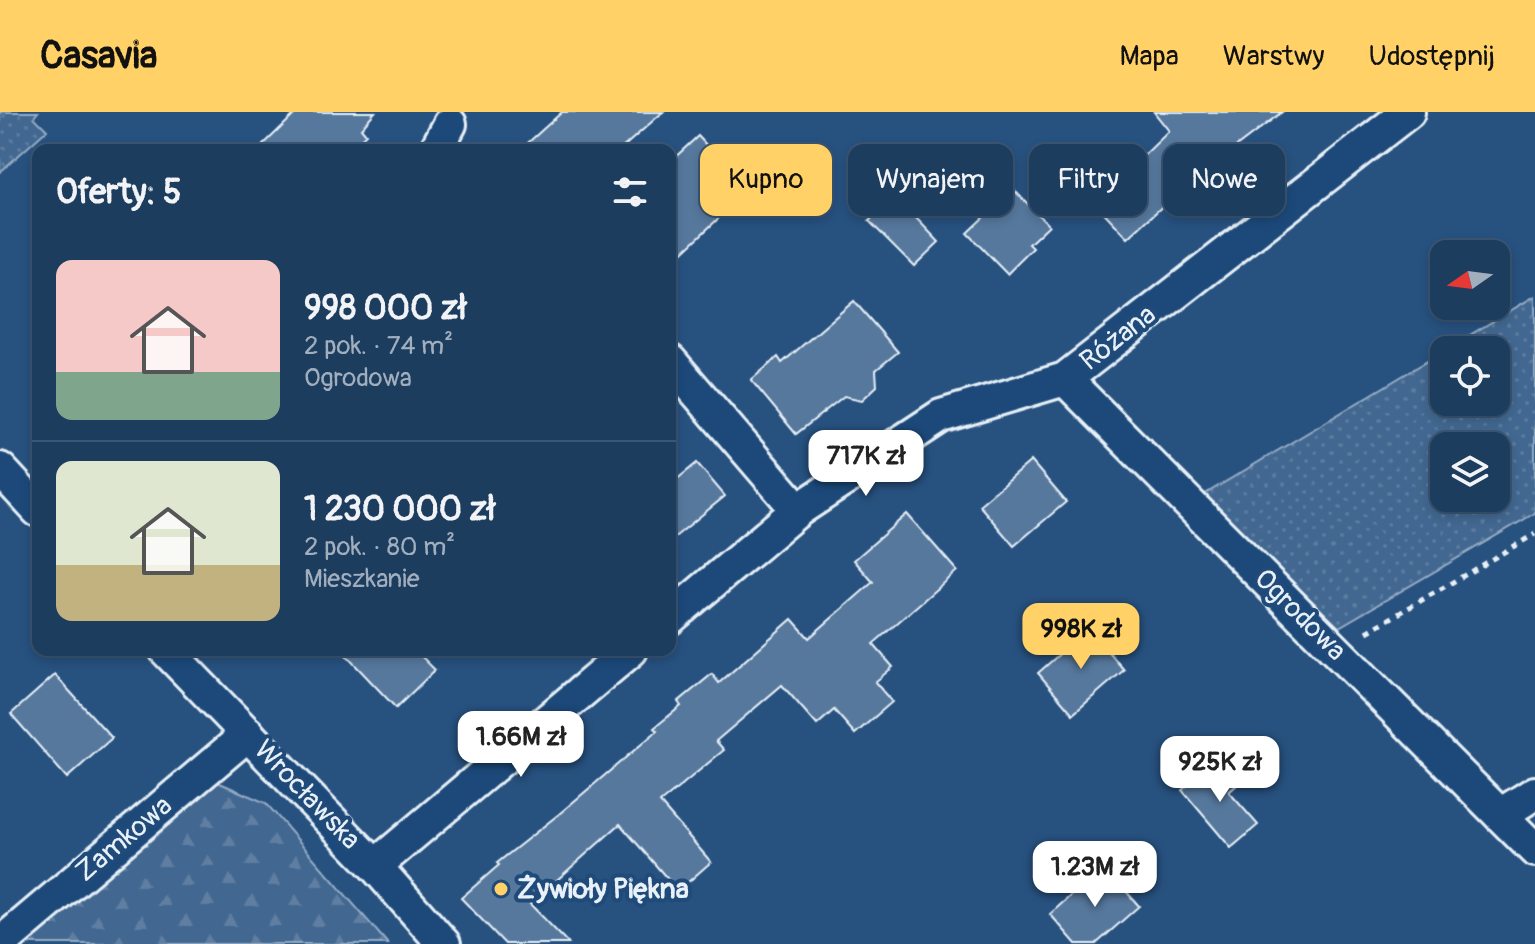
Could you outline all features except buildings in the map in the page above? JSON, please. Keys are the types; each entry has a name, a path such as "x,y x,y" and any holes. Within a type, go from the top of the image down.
{"street":[{"name":"Różana","path":"676,613 798,510 941,416 1065,379 1408,112"},
{"path":"676,368 798,510"},
{"name":"Ogrodowa","path":"1065,379 1535,850"},
{"path":"0,469 32,504"},
{"name":"Wrocławska","path":"172,656 375,866 444,944"},
{"path":"375,866 624,656"},
{"name":"Zamkowa","path":"0,944 248,734"},
{"path":"1500,815 1535,793"}],"path":[{"path":"1336,651 1535,534"}],"green space":[{"path":"0,112 38,112 34,117 47,130 0,172"},
{"path":"1535,296 1535,513 1339,627 1202,496 1430,359 1430,416 1510,416 1510,336 1468,336 1495,320 1510,320 1510,311"},
{"path":"213,780 266,803 388,944 23,944"}],"place":[{"name":"Żywioły Piękna","path":"501,889"}]}
